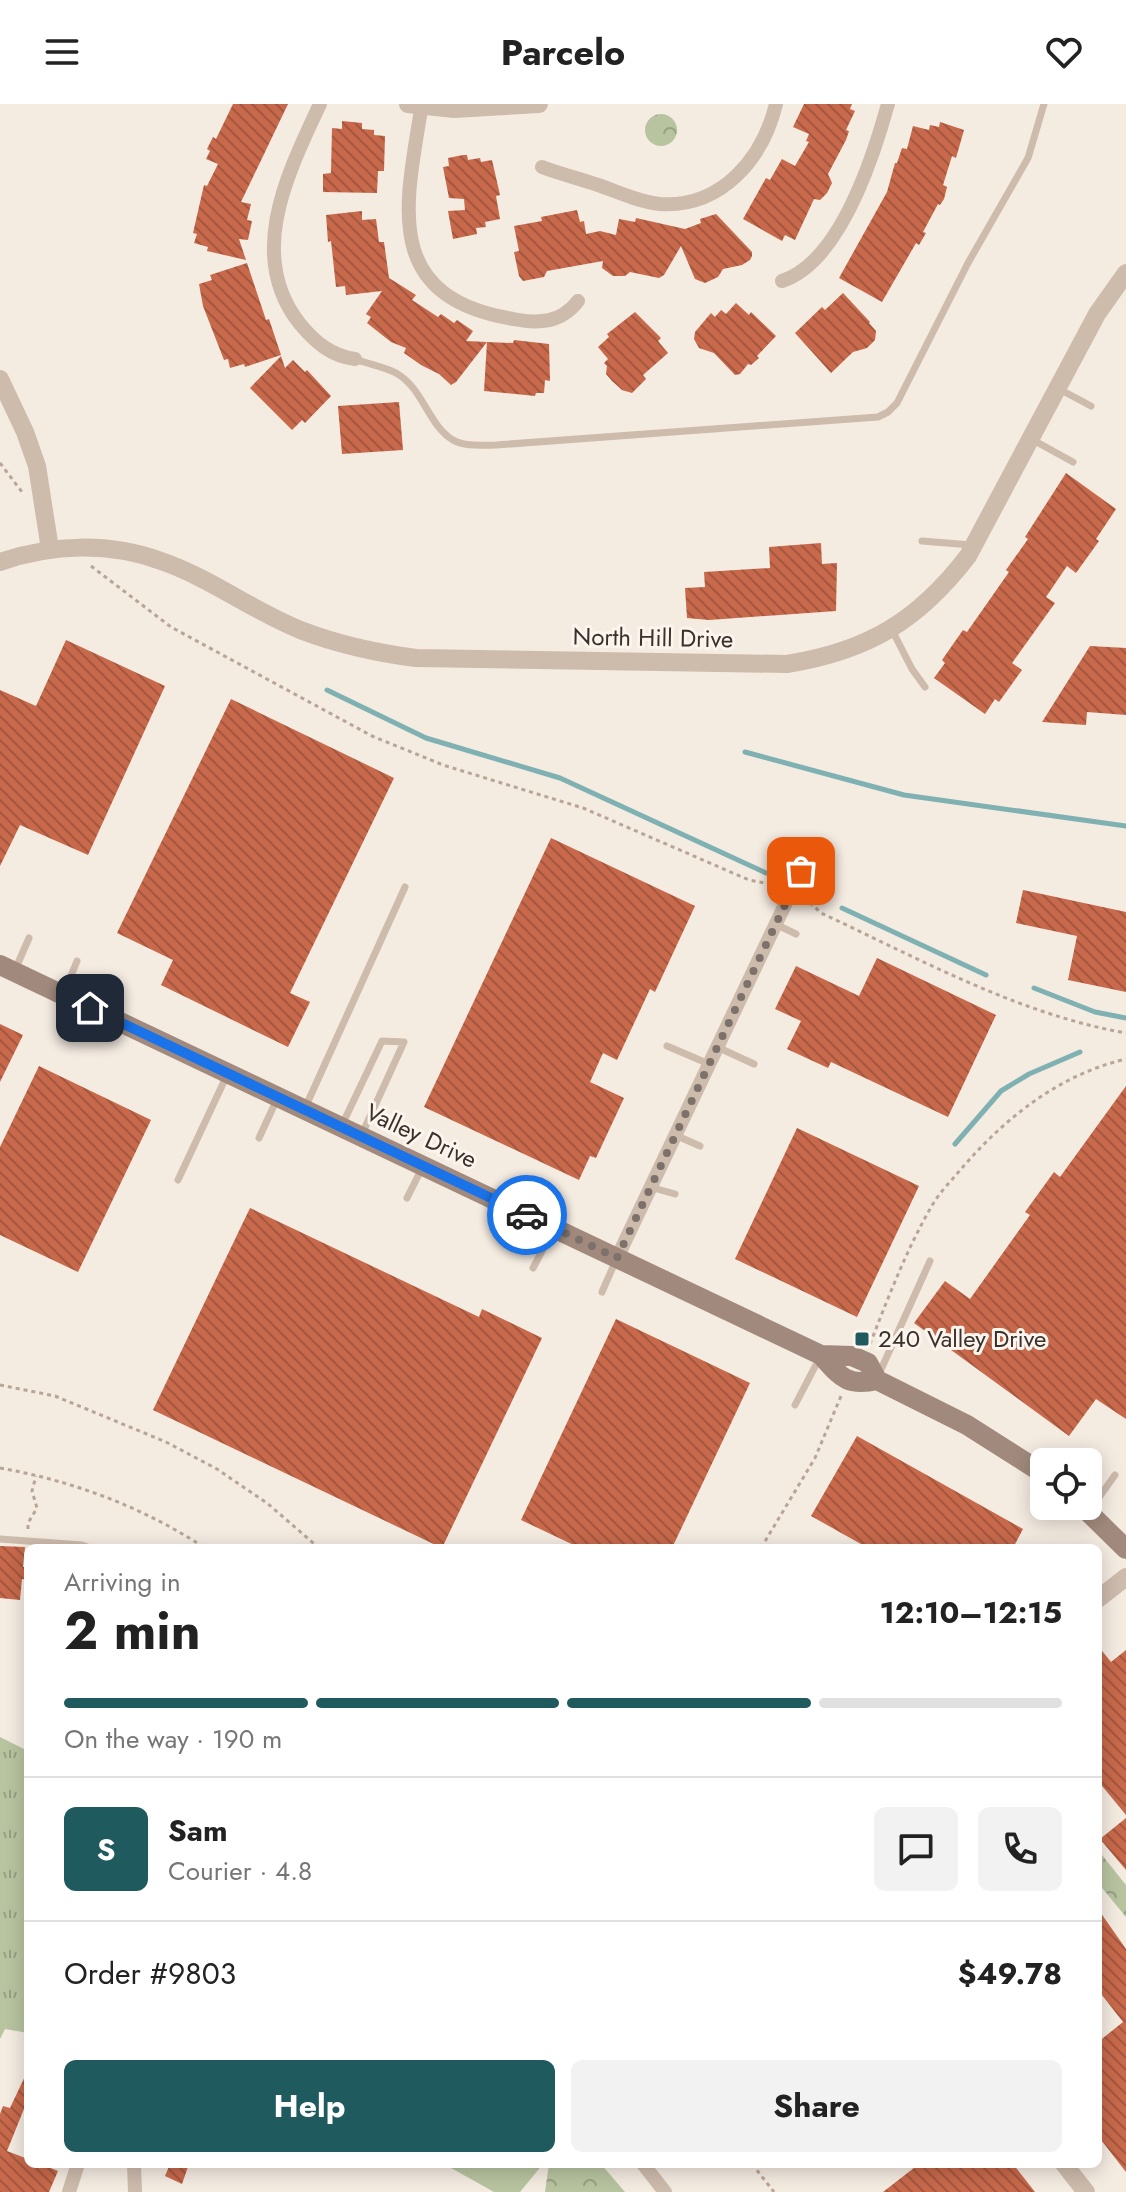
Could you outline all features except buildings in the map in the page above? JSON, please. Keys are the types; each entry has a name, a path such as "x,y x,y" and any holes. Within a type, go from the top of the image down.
{"main road":[{"name":"Valley Drive","path":"7,968 821,1355 852,1356 868,1363 877,1380 967,1425 1030,1465"},
{"path":"1098,1520 1123,1540"}],"street":[{"path":"320,104 290,169 277,209 275,253 278,274 294,316 308,334 333,354 355,359"},
{"path":"539,104 465,109 417,104 407,220 413,251 430,279 442,291 476,310 519,320 556,320 578,301"},
{"path":"542,167 646,202 683,203 717,191 746,168 765,139 776,104"},
{"path":"782,281 803,272 814,263 848,211 873,153 888,104"},
{"name":"North Hill Drive","path":"0,562 50,549 109,548 163,561 303,631 377,653 416,658 787,664 835,655 892,630 922,608 948,583 973,545 1097,314 1126,273"},
{"path":"0,379 37,466 50,549"},
{"path":"617,1258 801,871"},
{"path":"1102,1596 1126,1577"},
{"path":"69,2192 77,2168"},
{"path":"134,2168 135,2192"},
{"path":"646,2168 665,2192"},
{"path":"1067,2168 1086,2192"}],"lane":[{"path":"355,359 396,373 416,391 446,433 452,439 467,444 543,442 878,417 897,403 968,263 1028,158 1044,104"},
{"path":"1057,388 1091,406"},
{"path":"1031,439 1073,462"},
{"path":"922,541 973,545"},
{"path":"892,630 925,687"},
{"path":"801,871 831,878"},
{"path":"304,1110 405,887"},
{"path":"775,924 796,934"},
{"path":"7,968 29,938"},
{"path":"63,995 77,961"},
{"path":"341,1127 382,1041 404,1042 361,1136"},
{"path":"667,1046 709,1064"},
{"path":"717,1047 754,1064"},
{"path":"178,1180 228,1073"},
{"path":"259,1138 278,1097"},
{"path":"675,1135 700,1146"},
{"path":"407,1198 423,1166"},
{"path":"650,1187 675,1194"},
{"path":"533,1268 554,1228"},
{"path":"602,1292 617,1258"},
{"path":"877,1380 930,1261"},
{"path":"795,1405 821,1355"},
{"path":"1102,1490 1115,1475"},
{"path":"0,1539 69,1544"}],"path":[{"path":"0,463 27,498"},
{"path":"91,566 171,627 372,736 443,765 583,808 749,880 791,891 809,900 821,913 1006,999 1059,1018 1126,1033"},
{"path":"870,1344 932,1205 988,1137 1048,1092 1087,1069 1126,1059"},
{"path":"0,1385 55,1396 166,1442 217,1469 267,1503 314,1544"},
{"path":"763,1544 815,1458 843,1391"},
{"path":"0,1468 96,1492 150,1516 198,1544"},
{"path":"29,1541 28,1523 37,1508 32,1491 37,1475"},
{"path":"755,2168 774,2192"}],"green space":[{"path":"661,114 672,119 677,130 672,141 661,146 650,141 645,130 650,119"},
{"path":"0,1737 24,1749 24,2032 5,2029 0,2039"},
{"path":"1102,1855 1126,1885 1126,1917 1102,1888"},
{"path":"451,2168 540,2168 520,2192 494,2192"},
{"path":"548,2168 604,2168 625,2192 545,2192"}],"waterway":[{"path":"327,690 426,738 560,778 766,873"},
{"path":"745,752 904,795 1126,826"},
{"path":"842,908 986,975"},
{"path":"1034,988 1095,1012 1126,1018"},
{"path":"955,1144 1001,1091 1029,1074 1080,1052"}],"way so far":[{"path":"527,1215 617,1258 801,871"}],"place":[{"name":"240 Valley Drive","path":"862,1339"}],"route":[{"path":"90,1008 527,1215"}]}
